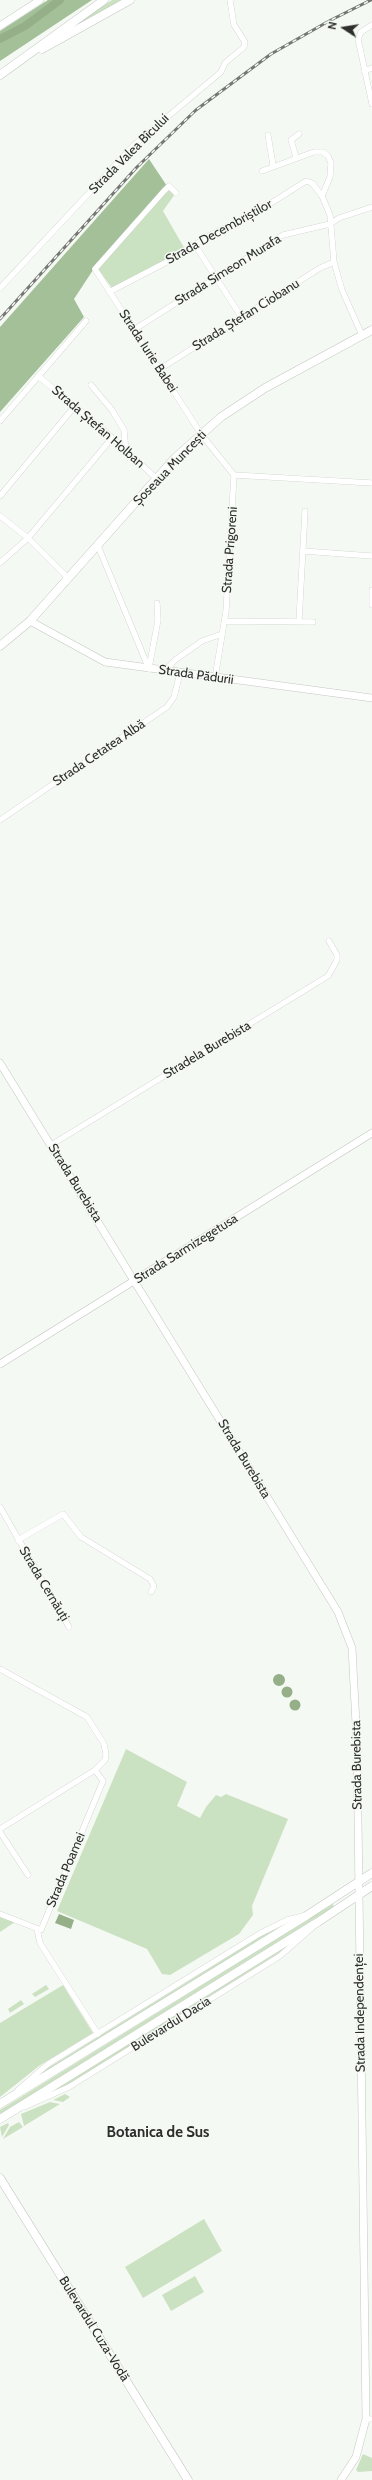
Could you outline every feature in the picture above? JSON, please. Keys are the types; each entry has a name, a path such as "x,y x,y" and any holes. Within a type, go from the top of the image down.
{"main road":[{"path":"0,26 40,0"},
{"path":"0,75 28,56 61,29 104,0"},
{"path":"28,56 130,0"},
{"name":"Șoseaua Muncești","path":"0,646 30,621 157,478 201,434 242,401 369,334"},
{"name":"Strada Pădurii","path":"30,621 99,660 149,669 372,698"},
{"name":"Strada Burebista","path":"0,1063 338,1612 350,1640 354,1656 356,1683 359,1895"},
{"name":"Strada Sarmizegetusa","path":"0,1364 135,1282 372,1133"},
{"name":"Bulevardul Dacia","path":"0,2104 306,1916 372,1873"},
{"name":"Bulevardul Dacia","path":"0,2119 316,1924 372,1886"},
{"name":"Strada Independenței","path":"342,2480 356,2456 369,2419 359,1895"},
{"name":"Bulevardul Cuza-Vodă","path":"0,2178 188,2480"}],"street":[{"name":"Strada Valea Bîcului","path":"0,288 134,145 221,72 225,63 244,47 245,42 234,25 230,0"},
{"path":"372,25 361,32 358,40 372,104"},
{"path":"364,71 372,68"},
{"path":"296,157 291,140 299,134"},
{"path":"268,135 273,165"},
{"path":"262,171 273,165 296,157 318,152 327,154 330,163 330,177 322,196 329,211 334,262 345,297 369,334"},
{"name":"Strada Decembriștilor","path":"111,291 275,202 306,181 312,183 322,196"},
{"name":"Strada Iurie Babei","path":"176,193 169,186 95,269 111,291 201,434"},
{"name":"Strada Simeon Murafa","path":"135,329 283,235 330,224 339,218 372,208"},
{"path":"196,245 242,318"},
{"name":"Strada Ștefan Ciobanu","path":"160,369 320,268 334,262"},
{"path":"0,277 6,282"},
{"path":"0,421 86,321"},
{"name":"Strada Ștefan Holban","path":"38,376 75,406 157,478"},
{"path":"91,385 112,410 124,430 126,451"},
{"path":"0,496 75,406"},
{"path":"201,434 234,475 372,483"},
{"path":"0,563 28,538 112,438"},
{"name":"Strada Prigoreni","path":"215,678 225,621 234,475"},
{"path":"299,621 305,511"},
{"path":"0,516 28,538 68,578"},
{"path":"98,546 149,669"},
{"path":"302,551 372,556"},
{"path":"372,590 372,605"},
{"path":"149,669 158,620 157,603"},
{"path":"225,621 313,622"},
{"path":"165,671 175,660 202,641 222,634"},
{"name":"Strada Cetatea Albă","path":"0,820 168,707 174,697 180,673"},
{"name":"Stradela Burebista","path":"51,1145 328,976 335,966 337,955 329,941"},
{"name":"Strada Cernăuți","path":"0,1508 70,1627"},
{"name":"Strada Cernăuți","path":"18,1540 63,1514 80,1537 150,1579 154,1586 151,1592"},
{"path":"0,1669 87,1717 106,1747 105,1760 95,1770 0,1829"},
{"name":"Strada Poamei","path":"38,1929 41,1930 103,1781 95,1770"},
{"path":"0,1832 28,1875"},
{"path":"0,1914 38,1929 40,1943 98,2034"},
{"name":"Bulevardul Dacia","path":"10,2098 40,2070 266,1930 292,1918 306,1916"}],"shaded area":[{"path":"48,0 92,0 0,61 0,31"},
{"path":"112,0 121,0 67,33 65,31"},
{"path":"149,159 167,186 93,270 74,299 84,317 0,412 0,327"},
{"path":"168,189 175,194 163,211 186,251 112,288 97,268"},
{"path":"279,1674 283,1676 285,1680 283,1684 279,1686 275,1684 273,1680 275,1676"},
{"path":"287,1686 291,1688 293,1692 291,1696 287,1698 283,1696 281,1692 283,1688"},
{"path":"295,1699 299,1701 301,1705 299,1709 295,1711 291,1709 289,1705 291,1701"},
{"path":"126,1749 187,1782 177,1806 200,1818 206,1807 216,1795 221,1797 226,1794 288,1819 252,1906 253,1915 239,1934 170,1975 162,1974 147,1949 57,1911"},
{"path":"333,1904 334,1907 0,2114 0,2110"},
{"path":"59,1914 74,1920 71,1929 55,1923"},
{"path":"0,1916 15,1922 0,1932"},
{"path":"280,1927 33,2081 43,2071 263,1935"},
{"path":"289,1943 279,1953 61,2089 47,2095"},
{"path":"46,1985 49,1989 35,1997 32,1994"},
{"path":"63,1985 93,2033 39,2066 0,2097 0,2023"},
{"path":"21,2000 24,2004 10,2013 8,2009"},
{"path":"65,2094 70,2097 63,2102 53,2100"},
{"path":"50,2102 60,2104 24,2126 21,2114"},
{"path":"19,2122 23,2127 3,2139 10,2127"},
{"path":"8,2123 9,2125 2,2137 0,2127"},
{"path":"204,2219 222,2251 143,2298 125,2267"},
{"path":"195,2276 204,2292 171,2311 162,2295"},
{"path":"363,2454 372,2458 372,2471 358,2472 356,2470"}],"waterway":[{"path":"0,39 25,26 60,0"}],"railway":[{"path":"0,319 137,167 196,110 271,54 329,21 371,0"}],"district":[{"name":"Botanica de Sus","path":"158,2133"}]}
